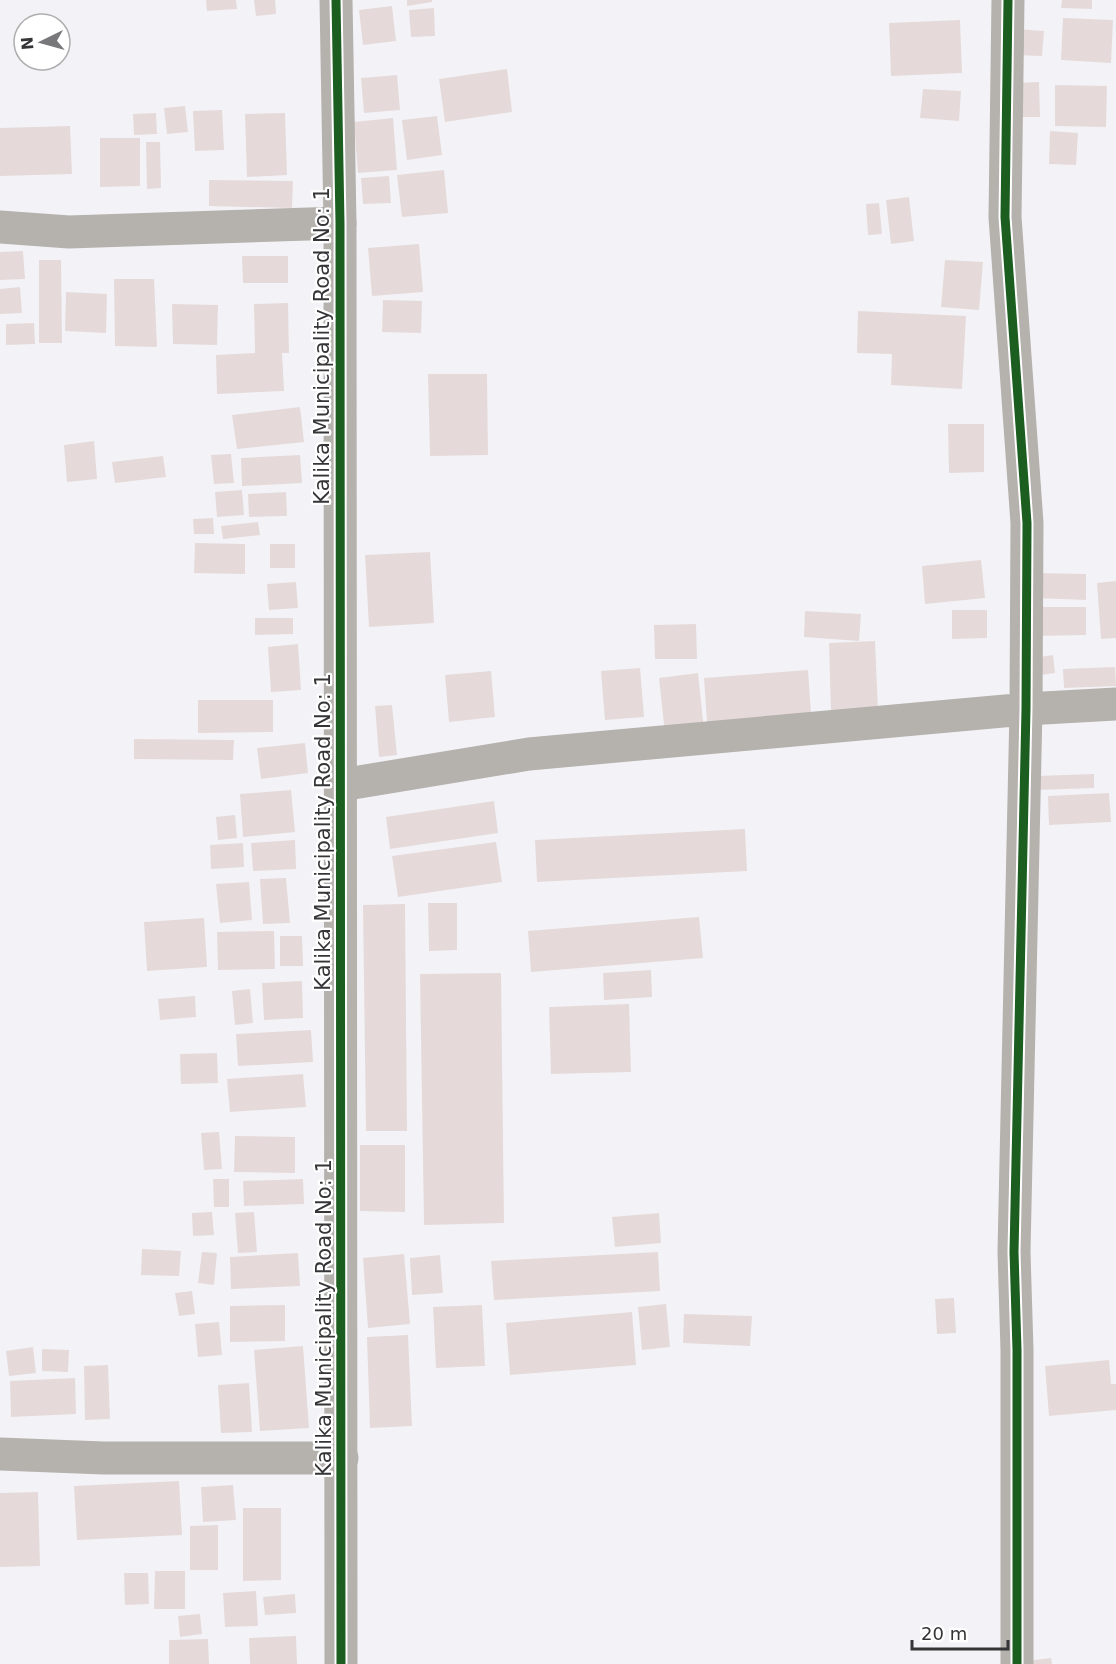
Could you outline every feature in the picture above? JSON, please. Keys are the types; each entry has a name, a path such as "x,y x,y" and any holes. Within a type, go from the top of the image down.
{"street":[{"name":"Kalika Municipality Road No: 1","path":"336,0 340,223 341,1664"},
{"path":"1008,0 1005,217 1027,523 1026,709 1014,1252 1017,1350 1017,1664"},
{"path":"0,227 69,232 340,223"},
{"path":"341,785 529,754 1026,709 1116,704"},
{"path":"0,1454 104,1458 342,1458"}],"building":[{"path":"206,0 236,0 237,9 207,11"},
{"path":"254,0 275,0 276,14 256,16"},
{"path":"407,0 432,0 432,2 407,6"},
{"path":"1062,0 1092,0 1092,9 1061,8"},
{"path":"392,6 396,41 363,45 359,10"},
{"path":"434,8 435,36 411,37 409,10"},
{"path":"1063,18 1113,20 1111,63 1061,60"},
{"path":"960,20 962,73 891,76 889,23"},
{"path":"1017,29 1044,31 1042,56 1015,55"},
{"path":"507,69 512,112 445,122 439,79"},
{"path":"397,75 400,110 364,113 361,78"},
{"path":"1039,82 1040,117 1014,117 1014,83"},
{"path":"1055,85 1107,86 1106,127 1055,126"},
{"path":"923,89 961,91 959,121 920,118"},
{"path":"185,106 188,132 167,134 164,108"},
{"path":"222,110 224,150 195,151 193,111"},
{"path":"156,113 157,134 134,135 133,114"},
{"path":"285,113 287,175 247,177 245,114"},
{"path":"437,116 442,155 407,160 402,120"},
{"path":"393,118 397,170 358,173 354,122"},
{"path":"70,126 72,174 0,176 0,128"},
{"path":"1050,131 1078,133 1076,165 1049,164"},
{"path":"100,138 140,138 140,186 100,187"},
{"path":"146,142 160,142 161,188 147,189"},
{"path":"444,170 448,213 402,217 397,175"},
{"path":"389,176 391,203 363,204 361,178"},
{"path":"209,180 293,181 292,208 209,206"},
{"path":"909,197 914,241 891,244 886,200"},
{"path":"879,203 882,234 868,235 866,204"},
{"path":"419,244 423,292 372,296 368,248"},
{"path":"23,251 25,279 0,280 0,252"},
{"path":"242,256 288,256 288,283 243,283"},
{"path":"39,260 61,260 62,343 39,343"},
{"path":"945,260 983,262 979,310 941,307"},
{"path":"114,279 154,279 157,347 115,346"},
{"path":"20,287 22,313 0,314 0,289"},
{"path":"66,292 107,294 106,333 65,331"},
{"path":"383,300 422,301 421,333 382,332"},
{"path":"288,303 289,353 282,353 284,391 217,394 216,355 255,353 254,304"},
{"path":"172,304 218,305 217,345 173,344"},
{"path":"858,311 966,316 962,389 891,385 892,354 857,353"},
{"path":"34,323 35,344 6,345 6,324"},
{"path":"428,374 487,374 488,455 430,456"},
{"path":"300,407 304,442 237,449 232,415"},
{"path":"948,424 984,424 984,472 949,473"},
{"path":"94,441 97,479 67,482 64,445"},
{"path":"231,454 234,483 214,484 211,455"},
{"path":"300,455 302,483 242,486 241,458"},
{"path":"163,456 166,477 115,483 112,462"},
{"path":"242,490 244,515 217,517 215,492"},
{"path":"286,492 287,516 249,517 248,494"},
{"path":"213,518 214,534 194,534 193,519"},
{"path":"258,522 260,535 223,539 221,526"},
{"path":"195,543 245,544 245,574 194,573"},
{"path":"270,544 295,544 295,568 270,568"},
{"path":"430,552 434,623 369,627 365,555"},
{"path":"981,560 985,598 925,604 922,566"},
{"path":"1036,573 1086,574 1086,600 1035,598"},
{"path":"1116,581 1116,638 1101,639 1097,583"},
{"path":"296,582 298,608 269,610 267,584"},
{"path":"1035,607 1086,607 1086,635 1036,636"},
{"path":"952,610 987,610 987,638 952,639"},
{"path":"805,611 861,614 859,641 804,637"},
{"path":"255,618 293,618 293,634 255,635"},
{"path":"696,624 697,659 655,659 654,625"},
{"path":"875,641 878,711 831,713 829,643"},
{"path":"298,644 301,690 271,692 268,647"},
{"path":"1053,655 1055,673 1041,675 1039,657"},
{"path":"1115,667 1116,686 1064,688 1063,669"},
{"path":"640,668 644,717 605,720 601,671"},
{"path":"808,670 811,713 707,722 704,678"},
{"path":"491,671 495,717 449,722 445,675"},
{"path":"698,673 704,730 665,734 659,678"},
{"path":"198,700 273,700 273,732 198,733"},
{"path":"392,705 397,755 379,757 375,706"},
{"path":"134,739 234,740 233,760 134,759"},
{"path":"305,743 308,773 261,779 257,748"},
{"path":"1094,774 1094,788 1036,790 1036,776"},
{"path":"291,790 295,832 243,837 240,794"},
{"path":"1109,793 1111,822 1049,825 1048,796"},
{"path":"494,801 498,833 390,849 386,817"},
{"path":"235,815 237,838 218,840 216,817"},
{"path":"745,829 747,871 537,882 535,840"},
{"path":"295,840 296,869 253,871 251,843"},
{"path":"496,842 502,882 398,897 392,856"},
{"path":"243,843 244,867 211,869 210,845"},
{"path":"286,878 290,923 263,924 260,879"},
{"path":"249,882 252,920 220,923 216,884"},
{"path":"428,903 457,903 457,950 429,951"},
{"path":"405,904 407,1131 366,1131 363,905"},
{"path":"699,917 703,958 531,972 528,931"},
{"path":"204,918 207,967 147,971 144,922"},
{"path":"274,931 275,969 218,970 217,932"},
{"path":"280,936 302,936 303,966 280,966"},
{"path":"651,970 652,997 604,1000 603,973"},
{"path":"501,973 504,1223 424,1225 420,974"},
{"path":"302,981 303,1018 264,1020 262,983"},
{"path":"250,989 253,1023 235,1025 232,991"},
{"path":"195,996 196,1017 160,1020 158,999"},
{"path":"629,1004 631,1072 551,1074 549,1007"},
{"path":"311,1030 313,1062 238,1066 236,1034"},
{"path":"217,1053 218,1083 181,1084 180,1054"},
{"path":"303,1074 306,1107 230,1112 227,1079"},
{"path":"219,1132 222,1169 204,1170 201,1133"},
{"path":"235,1136 295,1137 295,1173 234,1172"},
{"path":"360,1145 405,1145 405,1212 360,1211"},
{"path":"213,1179 229,1179 229,1207 214,1207"},
{"path":"303,1179 304,1204 244,1206 243,1181"},
{"path":"212,1212 214,1235 193,1236 192,1213"},
{"path":"254,1212 257,1252 238,1253 235,1213"},
{"path":"659,1213 661,1243 615,1247 612,1217"},
{"path":"142,1249 181,1251 179,1276 141,1275"},
{"path":"202,1252 217,1253 214,1285 198,1283"},
{"path":"658,1252 660,1291 494,1300 491,1261"},
{"path":"298,1253 300,1286 231,1289 230,1257"},
{"path":"404,1254 410,1324 368,1328 363,1258"},
{"path":"440,1255 443,1293 412,1295 410,1258"},
{"path":"192,1291 195,1314 179,1316 175,1293"},
{"path":"954,1298 956,1333 937,1334 935,1299"},
{"path":"666,1304 670,1347 642,1350 638,1307"},
{"path":"285,1305 285,1341 230,1342 230,1306"},
{"path":"482,1305 485,1366 436,1368 433,1307"},
{"path":"632,1312 636,1365 510,1375 506,1323"},
{"path":"684,1314 752,1316 750,1346 683,1343"},
{"path":"219,1322 222,1355 198,1357 195,1324"},
{"path":"408,1335 412,1426 370,1428 367,1337"},
{"path":"303,1346 309,1428 260,1431 254,1350"},
{"path":"33,1347 36,1373 9,1376 6,1351"},
{"path":"42,1349 69,1350 68,1372 42,1371"},
{"path":"1109,1360 1111,1384 1116,1384 1116,1410 1049,1416 1045,1366"},
{"path":"108,1365 110,1419 85,1420 84,1366"},
{"path":"75,1378 76,1414 11,1417 10,1381"},
{"path":"249,1383 252,1432 221,1433 218,1385"},
{"path":"179,1481 182,1535 77,1540 74,1486"},
{"path":"233,1485 236,1520 203,1522 201,1487"},
{"path":"38,1492 40,1566 0,1567 0,1493"},
{"path":"243,1508 281,1508 281,1580 243,1581"},
{"path":"218,1525 218,1570 190,1570 190,1526"},
{"path":"155,1571 185,1571 185,1609 154,1609"},
{"path":"124,1573 148,1573 149,1604 125,1605"},
{"path":"256,1591 258,1626 225,1627 223,1593"},
{"path":"295,1594 296,1613 265,1615 263,1597"},
{"path":"200,1614 202,1634 180,1637 178,1616"},
{"path":"296,1636 297,1664 250,1664 249,1638"},
{"path":"208,1639 209,1664 169,1664 169,1640"},
{"path":"1051,1658 1052,1664 1026,1664 1026,1661"}],"cycle path":[{"path":"336,0 340,223 341,1664"},
{"path":"1008,0 1005,217 1027,523 1026,709 1014,1252 1017,1350 1017,1664"}]}
